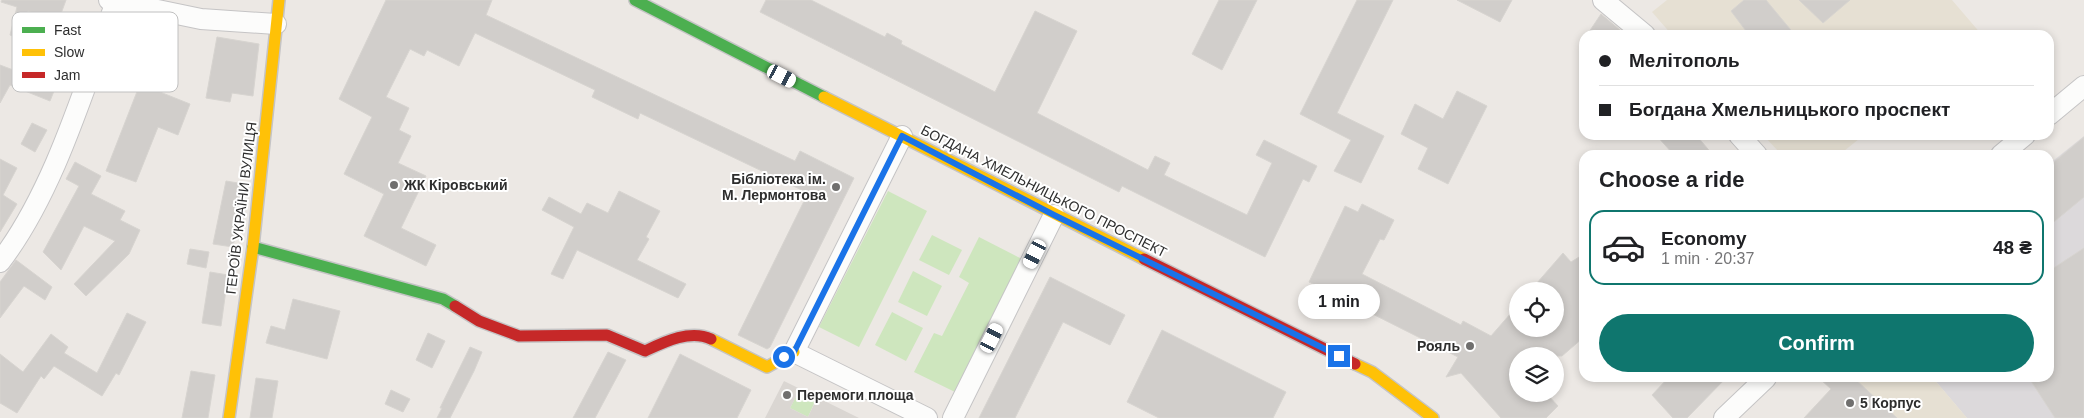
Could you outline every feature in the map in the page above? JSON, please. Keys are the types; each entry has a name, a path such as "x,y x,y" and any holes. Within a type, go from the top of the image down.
{"main road":[{"name":"ГЕРОЇВ УКРАЇНИ ВУЛИЦЯ","path":"229,418 253,247 279,0"},
{"name":"БОГДАНА ХМЕЛЬНИЦЬКОГО ПРОСПЕКТ","path":"635,0 1054,215 1372,372 1409,398 1433,418"},
{"path":"253,247 443,300 479,321 519,336 607,335 644,351 673,338 705,336 767,368 794,352"}],"street":[{"path":"1603,0 1639,30"},
{"path":"112,1 166,12"},
{"path":"178,14 201,19 276,24"},
{"path":"2054,111 2084,86"},
{"path":"0,262 14,244 51,173 80,92"},
{"path":"902,136 794,352 927,418"},
{"path":"1744,140 1752,150"},
{"path":"2007,150 2019,140"},
{"path":"953,418 1054,215"},
{"path":"1724,418 1762,382"}],"shaded area":[{"path":"1667,0 1952,0 1978,30 1668,30 1652,12"},
{"path":"2084,136 2084,418 1967,418 1936,382 2054,382 2054,160"},
{"path":"1768,140 1858,140 1845,150 1777,150"},
{"name":"Перемоги площа","path":"784,381 859,418 765,418","holes":["799,391 816,400 808,417 790,408"]},
{"path":"1823,382 1936,382 1967,418 1804,418 1831,389"}],"green space":[{"path":"888,191 927,211 859,347 819,327"},
{"path":"932,235 962,250 949,275 919,260"},
{"path":"979,237 1022,259 955,392 914,372 934,333 942,336 969,283 959,277"},
{"path":"913,271 942,286 927,316 898,302"},
{"path":"892,312 923,328 906,361 875,345"},
{"path":"799,390 816,399 808,417 790,408"}],"building":[{"path":"2,0 66,0 62,12 16,12 17,7 1,2"},
{"path":"386,0 492,0 486,15 795,161 800,151 854,178 770,347 767,349 738,335 808,193 640,113 638,119 592,97 595,90 475,33 459,66 427,50 424,56 410,49 386,97 409,108 399,130 411,136 398,163 426,176 401,228 436,245 426,266 364,236 384,194 344,174 372,117 339,99"},
{"path":"766,0 811,0 885,37 887,33 902,41 901,44 995,92 1035,11 1077,31 1037,113 1148,170 1155,156 1170,163 1164,175 1247,215 1272,163 1256,155 1264,140 1317,166 1309,182 1303,179 1265,257 1122,186 1119,192 760,12"},
{"path":"1219,0 1257,0 1222,70 1192,54"},
{"path":"1357,0 1393,0 1337,113 1384,136 1361,183 1334,171 1351,140 1300,114"},
{"path":"1457,0 1512,0 1500,22"},
{"path":"1744,0 1766,0 1791,30 1745,30 1731,11"},
{"path":"1799,0 1850,0 1823,23"},
{"path":"1601,14 1620,30 1590,30"},
{"path":"217,37 259,44 253,96 232,93 230,102 206,98"},
{"path":"0,65 12,70 12,86 10,85 0,103"},
{"path":"1457,91 1487,106 1448,184 1418,169 1428,148 1401,134 1415,104 1443,119"},
{"path":"28,92 54,92 50,101"},
{"path":"137,92 160,92 190,104 178,135 158,127 136,182 106,171"},
{"path":"32,123 47,130 35,152 21,144"},
{"path":"2084,137 2084,197 2054,222 2054,162"},
{"path":"1660,140 1700,140 1709,150 1670,150"},
{"path":"0,159 17,168 3,195 17,204 0,232"},
{"path":"75,162 101,176 91,194 125,211 120,220 140,230 129,254 86,296 74,284 115,241 84,226 61,270 43,252 79,186 66,179"},
{"path":"226,181 244,184 233,247 213,244"},
{"path":"619,191 660,211 646,237 649,239 637,260 686,284 678,298 577,250 563,279 551,274 574,227 542,210 549,197 581,214 587,203 608,213"},
{"path":"1362,204 1394,220 1384,240 1380,239 1362,274 1461,325 1463,321 1491,336 1509,315 1509,337 1564,337 1564,282 1538,282 1563,253 1571,262 1579,257 1579,341 1564,354 1564,347 1509,347 1509,402 1554,402 1558,406 1546,418 1501,418 1461,373 1446,377 1458,357 1309,282 1345,206 1358,212"},
{"path":"2084,248 2084,418 2055,418 2032,382 2054,382 2054,268"},
{"path":"190,249 209,252 206,268 187,264"},
{"path":"16,260 52,287 45,300 24,286 0,318 0,282"},
{"path":"210,272 228,275 221,326 202,323"},
{"path":"1050,277 1125,315 1110,345 1063,322 1015,418 979,418"},
{"path":"293,299 340,311 327,359 266,343 271,326 285,330"},
{"path":"127,313 146,322 119,375 116,373 102,396 54,366 44,379 41,376 17,413 0,403 0,354 23,372 51,334 68,347 64,353 97,373"},
{"path":"1162,330 1286,392 1273,418 1159,418 1127,402"},
{"path":"428,333 445,341 432,368 416,360"},
{"path":"470,347 482,352 474,371 450,418 437,418 442,408 440,408"},
{"path":"608,352 626,360 595,418 573,418"},
{"path":"680,354 751,390 737,418 648,418"},
{"path":"191,371 215,375 208,418 182,418"},
{"path":"256,378 278,381 272,418 250,418"},
{"path":"1664,382 1722,382 1687,418 1673,418 1652,395"},
{"name":"5 Корпус","path":"1823,382 1858,382 1897,418 1804,418 1831,389"},
{"path":"391,390 410,399 403,412 385,404"}],"traffic: fast":[{"path":"635,0 824,97"},
{"path":"253,247 443,299 455,306"}],"traffic: slow":[{"path":"229,418 253,247 279,0"},
{"path":"824,97 1144,259"},
{"path":"711,339 767,367 794,352"},
{"path":"1355,364 1372,372 1433,418"}],"traffic: jam":[{"path":"1144,259 1355,364"},
{"path":"455,306 479,321 519,336 607,335 645,351 686,336 703,336 711,339"}],"place":[{"name":"ЖК Кіровський","path":"394,185"},
{"name":"Бібліотека ім. М. Лермонтова","path":"836,187"},
{"name":"Рояль","path":"1470,346"},
{"name":"Перемоги площа","path":"787,395"},
{"name":"5 Корпус","path":"1850,403"}],"route":[{"path":"784,357 794,352 902,136 1054,215 1339,356"}]}
